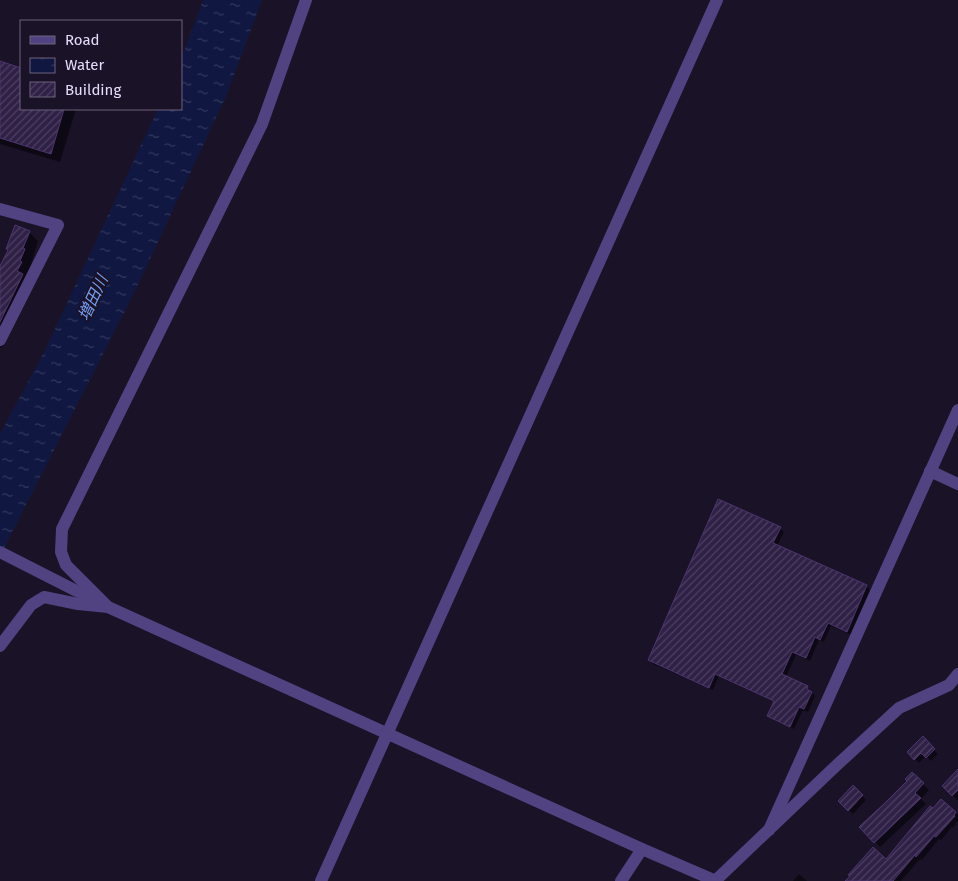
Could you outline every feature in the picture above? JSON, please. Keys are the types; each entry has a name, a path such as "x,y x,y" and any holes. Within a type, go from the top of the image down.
{"street":[{"path":"108,607 66,565 61,552 62,529 262,124 306,0"},
{"path":"321,881 717,0"},
{"path":"0,209 58,225 0,340"},
{"path":"769,830 958,410"},
{"path":"930,472 958,484"},
{"path":"0,552 108,607 716,881 899,708 949,685 958,674"},
{"path":"0,646 31,605 44,597 78,604 108,607"},
{"path":"621,881 642,849"}],"water":[{"name":"増田川","path":"203,0 262,0 227,94 136,289 0,556 0,434 43,354 158,110 182,110 182,56"}],"building":[{"path":"0,61 20,68 20,110 64,110 51,154 0,138"},
{"path":"15,225 30,231 23,248 25,249 20,261 22,262 17,271 23,274 0,322 0,266 8,250 6,249"},
{"path":"718,499 781,527 773,543 867,585 847,632 828,623 820,640 815,637 806,658 792,652 782,674 808,686 807,689 812,692 804,709 799,707 790,727 767,716 774,701 715,674 709,688 648,660"},
{"path":"923,736 935,749 926,758 921,753 914,760 907,752"},
{"path":"958,769 958,790 952,796 942,786"},
{"path":"912,772 924,783 915,793 921,798 874,843 859,827 907,781 905,779"},
{"path":"853,785 863,795 848,811 838,801"},
{"path":"941,799 956,812 955,816 916,857 915,855 893,881 845,881 873,847 886,859 930,806 933,808"}]}
